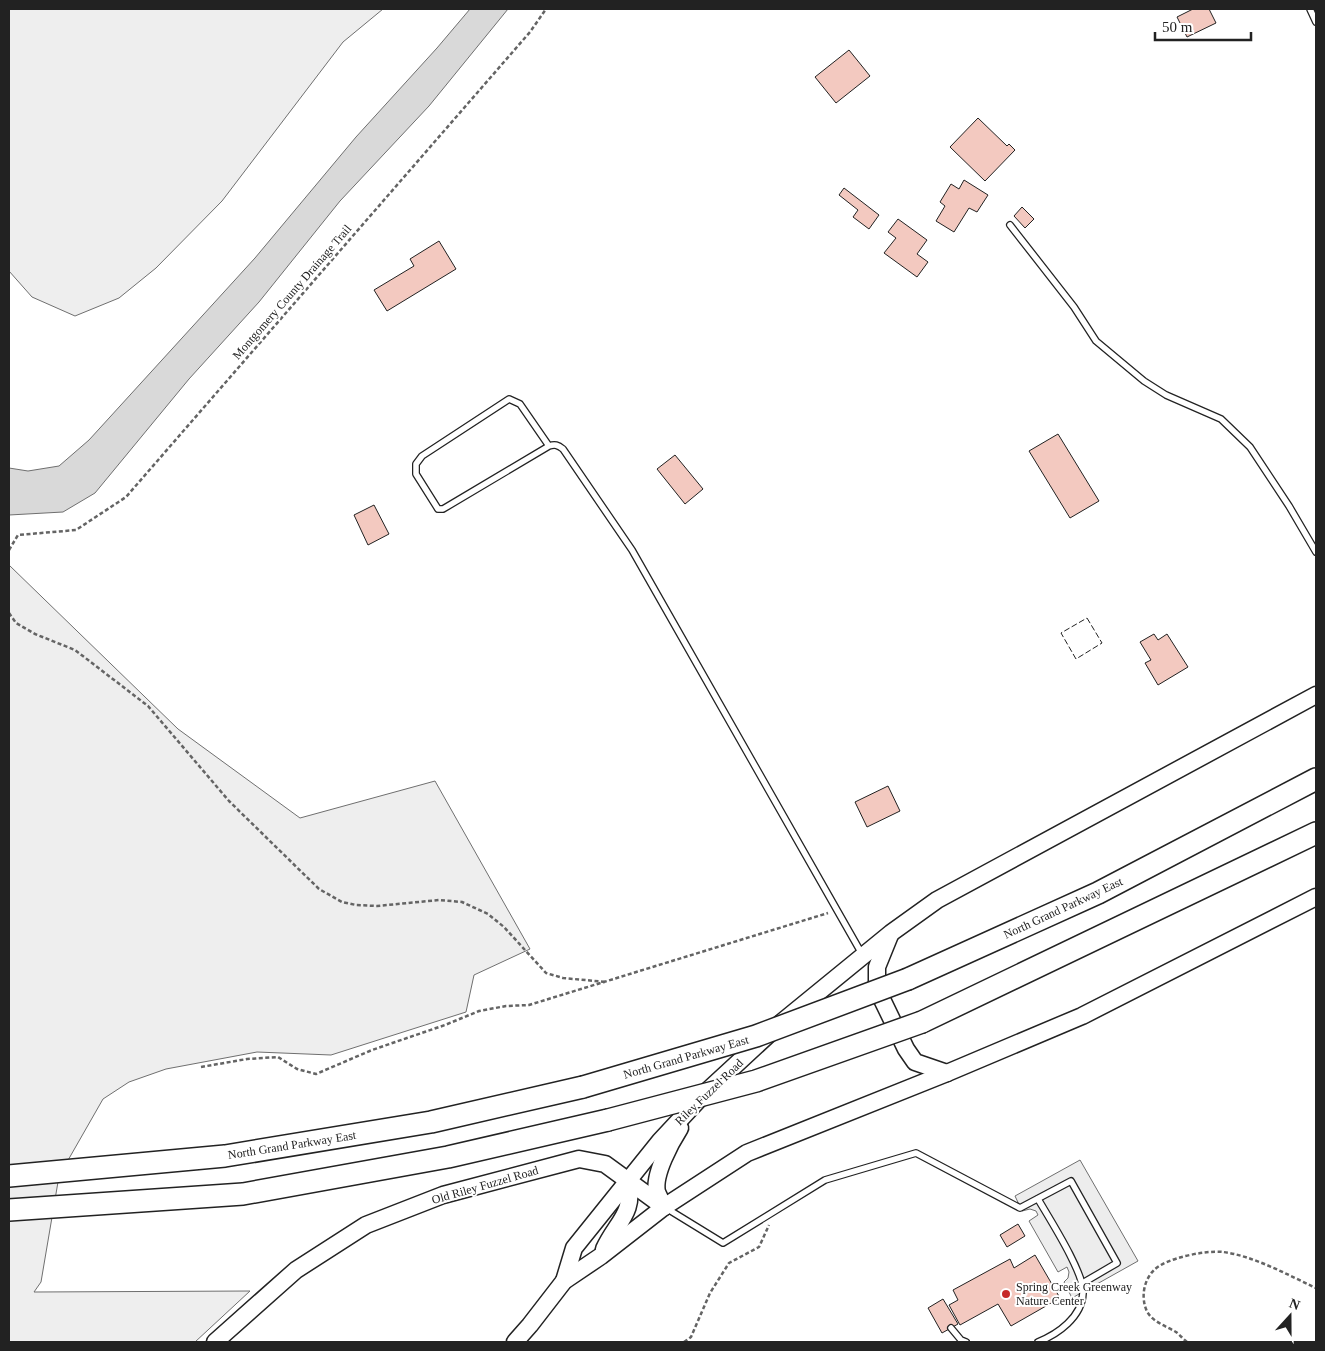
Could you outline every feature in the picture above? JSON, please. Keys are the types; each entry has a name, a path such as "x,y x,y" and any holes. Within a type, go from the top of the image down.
{"highway":[{"name":"North Grand Parkway East","path":"9,1176 225,1156 431,1122 583,1087 756,1036 908,979 1098,893 1316,779"},
{"path":"9,1210 243,1194 448,1158 608,1120 756,1081 922,1022 1316,833"}],"main road":[{"path":"1316,695 937,900 891,933 877,967 877,989 906,1049 915,1062 947,1073 1082,1016 1316,897"},
{"name":"Riley Fuzzel Road","path":"564,1281 574,1248 660,1141 695,1104 782,1022 891,933"},
{"name":"Riley Fuzzel Road","path":"515,1342 564,1281 601,1256 664,1207 747,1153 947,1073"},
{"path":"664,1207 657,1191 658,1175 673,1140 695,1104"},
{"name":"Old Riley Fuzzel Road","path":"215,1342 296,1270 366,1225 443,1195 580,1160 605,1164 664,1207"},
{"path":"601,1256 609,1239 625,1216 630,1193 628,1180"}],"lane":[{"path":"1310,9 1316,22"},
{"path":"1010,225 1074,307 1096,341 1144,382 1220,419 1250,447 1290,506 1316,552"},
{"path":"548,446 520,404 509,399 422,456 416,464 416,474 438,508 443,509 548,446 559,446 562,449 632,550 864,956"},
{"path":"664,1207 723,1243 824,1180 916,1153 1020,1208 1071,1181 1117,1263 1081,1284"},
{"path":"1038,1199 1073,1261 1084,1291 1081,1305 1067,1324 1046,1339 1038,1342"},
{"path":"951,1328 961,1340 966,1342"}],"path":[{"name":"Montgomery County Drainage Trail","path":"9,550 18,535 76,530 126,497 530,32 546,9"},
{"path":"9,613 16,622 35,634 75,650 148,706 229,801 319,889 342,902 356,905 377,906 439,900 462,902 488,914 504,927 546,973 563,978 606,982"},
{"path":"201,1067 247,1059 278,1057 297,1069 316,1074 372,1050 445,1025 479,1011 506,1006 529,1005 838,910"},
{"path":"684,1342 691,1338 710,1293 729,1263 759,1247 776,1210"},
{"path":"1187,1342 1177,1333 1156,1321 1146,1310 1143,1289 1154,1270 1164,1264 1184,1257 1210,1252 1223,1252 1245,1257 1316,1288"}],"shaded area":[{"path":"9,9 383,9 343,42 222,201 156,268 119,298 75,316 32,297 9,271"},
{"path":"470,9 508,9 429,106 340,201 259,302 189,379 95,493 63,512 9,515 9,468 28,471 59,466 89,440 255,258 356,137"},
{"path":"9,565 178,729 300,818 435,781 530,949 474,975 466,1012 331,1055 257,1052 166,1069 129,1082 103,1099 59,1176 41,1282 34,1292 250,1291 195,1342 9,1342"},
{"path":"1080,1160 1138,1261 1072,1298 1064,1282 1068,1278 1069,1272 1067,1267 1058,1272 1029,1221 1038,1215 1036,1211 1030,1209 1022,1211 1015,1196"}],"building":[{"path":"1193,9 1209,9 1216,23 1187,37 1177,17"},
{"path":"849,50 870,76 836,103 815,77"},
{"path":"978,118 1007,146 1009,144 1015,150 985,181 950,147"},
{"path":"964,180 988,195 977,212 969,208 954,232 936,221 945,206 940,202 951,184 959,189"},
{"path":"844,188 879,215 869,229 853,217 858,210 839,195"},
{"path":"1022,207 1034,219 1025,228 1014,216"},
{"path":"898,219 927,240 917,254 928,262 917,277 884,253 896,238 888,232"},
{"path":"439,241 456,269 387,311 374,290 414,266 410,259"},
{"path":"1058,434 1099,501 1070,518 1029,451"},
{"path":"675,455 703,489 685,504 657,469"},
{"path":"374,505 389,534 368,545 354,515"},
{"path":"1154,634 1158,640 1167,634 1188,667 1158,685 1145,663 1151,660 1140,642"},
{"path":"888,786 900,811 867,827 855,802"},
{"path":"1018,1224 1025,1236 1007,1247 1000,1235"},
{"name":"Spring Creek Greenway Nature Center","path":"1035,1255 1060,1298 1011,1326 998,1304 960,1325 949,1305 958,1300 953,1290 1010,1259 1014,1268"},
{"path":"943,1299 958,1324 942,1333 928,1308"}],"fence":[{"path":"1087,618 1102,643 1076,659 1061,633 1087,618"}],"place":[{"name":"Spring Creek Greenway Nature Center","path":"1006,1294"}]}
